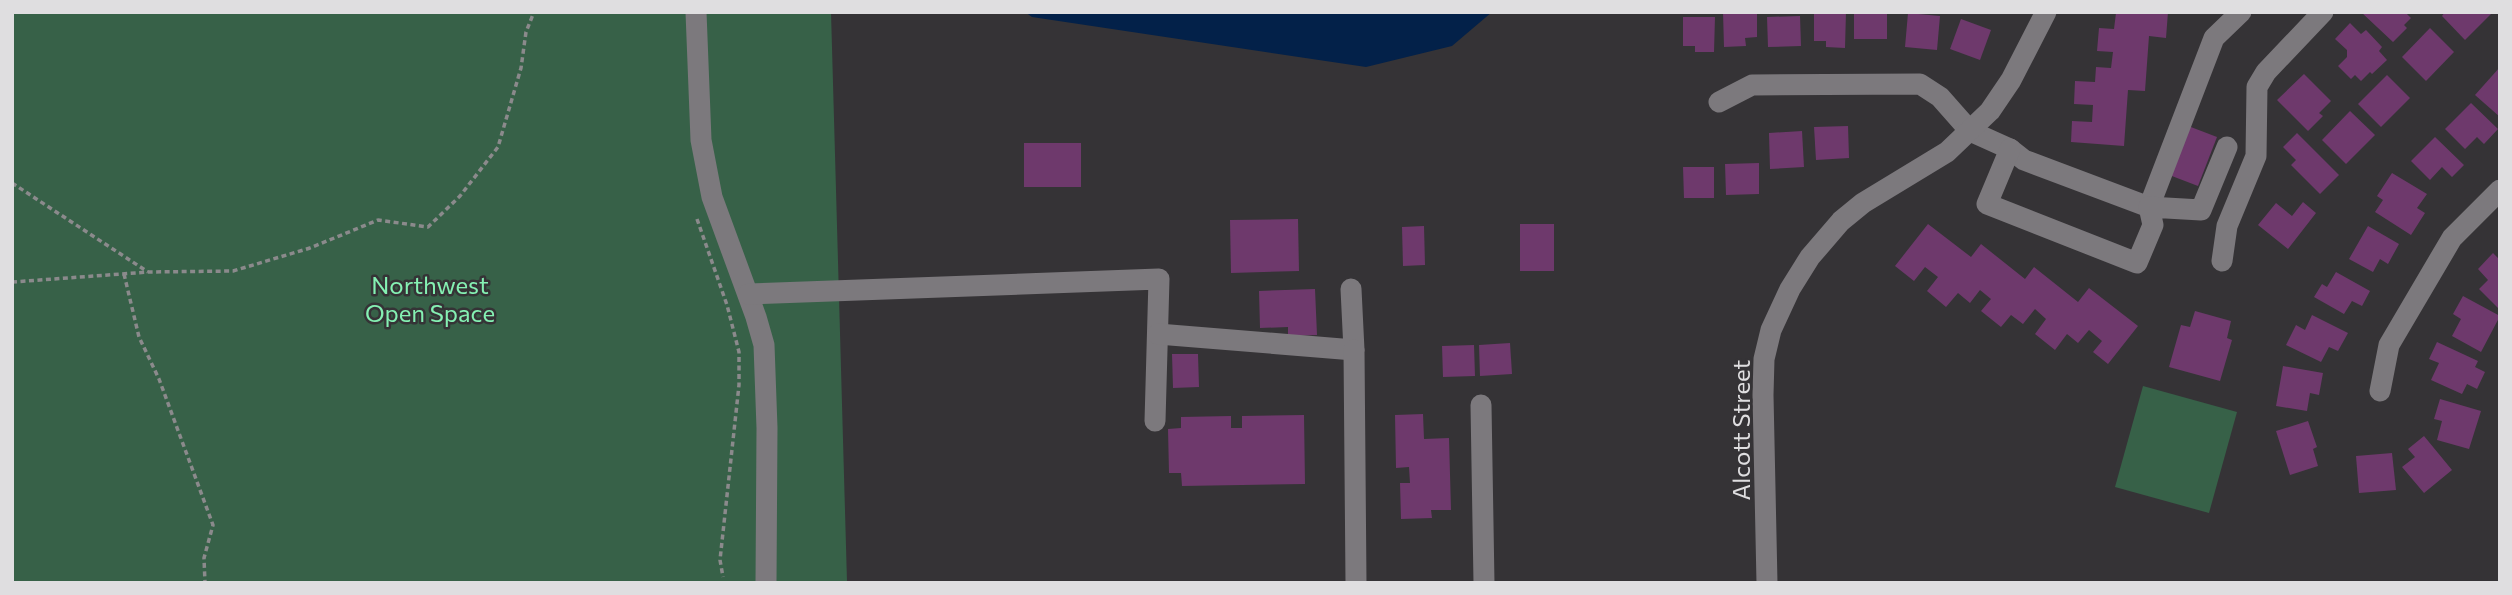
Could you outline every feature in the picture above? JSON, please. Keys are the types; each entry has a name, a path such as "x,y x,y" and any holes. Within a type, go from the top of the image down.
{"street":[{"path":"696,12 701,140 712,197 764,345 768,428 766,583"},
{"name":"Alcott Street","path":"1767,583 1764,359 1771,330 1790,289 1810,257 1841,221 1863,203 1947,152 1990,111 2011,80 2046,12"},
{"path":"2010,149 1987,204 2137,263 2153,225 2149,207 2214,38 2241,12"},
{"path":"2222,261 2227,226 2256,156 2257,87 2266,72 2323,12"},
{"path":"1719,102 1752,85 1911,82 1930,88 1970,131 2010,149 2024,160 2149,207 2202,210 2227,147"},
{"path":"2380,391 2389,345 2445,250 2452,239 2500,190"},
{"path":"748,294 1159,279 1155,421"},
{"path":"1351,289 1356,583"},
{"path":"1158,334 1354,350"},
{"path":"1481,405 1484,583"}],"path":[{"path":"12,282 149,272 233,271 310,248 378,219 428,227 460,196 498,147 521,68 526,32 534,12"},
{"path":"12,183 149,272"},
{"path":"696,213 727,305 738,352 739,385 720,560 723,577"},
{"path":"124,274 139,337 159,379 213,525 204,558 205,583"}],"green space":[{"name":"Northwest Open Space","path":"12,12 831,12 847,582 12,583"},
{"path":"2143,386 2237,412 2209,513 2115,487"}],"water":[{"path":"1025,12 1492,12 1452,46 1366,67 1032,17"}],"building":[{"path":"1723,12 1757,12 1757,37 1745,38 1746,46 1724,47"},
{"path":"1814,12 1846,12 1845,48 1826,47 1826,41 1814,41"},
{"path":"1854,12 1887,12 1887,39 1854,39"},
{"path":"2168,12 2166,38 2149,36 2145,91 2128,90 2124,146 2071,142 2072,121 2092,122 2093,105 2074,104 2075,81 2095,82 2096,67 2111,68 2113,52 2097,51 2099,28 2114,29 2116,13"},
{"path":"2361,12 2405,12 2411,18 2404,25 2407,28 2393,42"},
{"path":"2445,12 2493,12 2465,40 2442,16"},
{"path":"1908,13 1940,16 1937,50 1905,47"},
{"path":"1800,16 1801,46 1768,47 1767,17"},
{"path":"1683,17 1715,17 1714,52 1695,52 1695,46 1683,46"},
{"path":"1961,19 1991,30 1980,60 1950,49"},
{"path":"2350,23 2361,34 2366,30 2382,47 2379,51 2387,60 2361,81 2355,75 2351,79 2338,66 2347,57 2347,50 2335,39"},
{"path":"2430,28 2454,52 2426,81 2402,57"},
{"path":"2500,67 2500,117 2475,95"},
{"path":"2304,74 2331,101 2319,113 2323,116 2308,131 2277,100"},
{"path":"2387,75 2410,98 2381,127 2358,104"},
{"path":"2471,103 2498,129 2484,144 2477,137 2465,149 2445,129"},
{"path":"2350,111 2375,135 2346,164 2322,140"},
{"path":"2183,124 2217,137 2198,186 2164,173"},
{"path":"1848,126 1849,158 1816,160 1814,127"},
{"path":"1802,131 1804,167 1770,169 1769,133"},
{"path":"2297,133 2339,175 2320,194 2291,165 2296,160 2283,147"},
{"path":"2435,137 2464,165 2452,177 2442,167 2430,180 2411,161"},
{"path":"1024,143 1081,143 1081,187 1024,187"},
{"path":"1759,163 1759,194 1726,195 1725,164"},
{"path":"1683,167 1714,167 1714,198 1684,198"},
{"path":"2392,173 2427,194 2417,208 2425,213 2411,235 2375,212 2383,200 2377,196"},
{"path":"2303,202 2316,213 2288,249 2258,225 2276,203 2292,216"},
{"path":"1298,219 1299,271 1231,273 1230,220"},
{"path":"1520,224 1554,224 1554,271 1520,271"},
{"path":"1928,224 1971,257 1981,244 2025,279 2034,267 2078,302 2089,288 2138,326 2108,364 2093,352 2102,341 2089,330 2078,343 2067,334 2055,350 2035,334 2046,319 2035,309 2023,324 2011,315 2001,327 1981,311 1991,299 1980,290 1970,303 1958,293 1946,307 1927,291 1938,277 1925,267 1914,281 1895,266"},
{"path":"1424,226 1425,265 1403,266 1402,227"},
{"path":"2368,226 2399,244 2388,264 2380,259 2373,272 2349,259"},
{"path":"2493,253 2500,260 2500,310 2479,289 2488,280 2478,269"},
{"path":"2336,272 2370,291 2362,306 2352,301 2344,314 2314,297 2322,284 2327,287"},
{"path":"1315,289 1317,335 1288,336 1288,327 1260,328 1259,291"},
{"path":"2463,296 2500,316 2481,352 2452,336 2461,319 2453,314"},
{"path":"2195,311 2231,321 2227,338 2232,340 2220,381 2169,367 2181,325 2190,327"},
{"path":"2312,315 2348,333 2338,351 2329,347 2321,362 2286,345 2296,325 2305,330"},
{"path":"2437,342 2478,361 2475,367 2485,372 2477,389 2467,384 2462,394 2431,380 2439,363 2429,359"},
{"path":"1510,343 1512,374 1480,376 1479,345"},
{"path":"1474,345 1475,376 1443,377 1442,346"},
{"path":"1172,354 1198,354 1199,387 1173,388"},
{"path":"2283,366 2323,373 2319,395 2310,393 2307,411 2276,406"},
{"path":"2440,399 2481,411 2469,449 2437,440 2442,421 2434,419"},
{"path":"1423,414 1424,439 1449,438 1451,510 1431,510 1432,518 1401,519 1400,483 1410,483 1409,467 1396,468 1395,415"},
{"path":"1304,415 1305,484 1182,486 1181,473 1169,473 1168,429 1181,428 1181,417 1231,416 1231,428 1242,428 1242,416"},
{"path":"2308,421 2317,447 2313,449 2318,466 2290,475 2276,431"},
{"path":"2424,436 2452,470 2424,493 2402,467 2415,457 2408,449"},
{"path":"2392,453 2396,490 2359,493 2356,456"}]}
